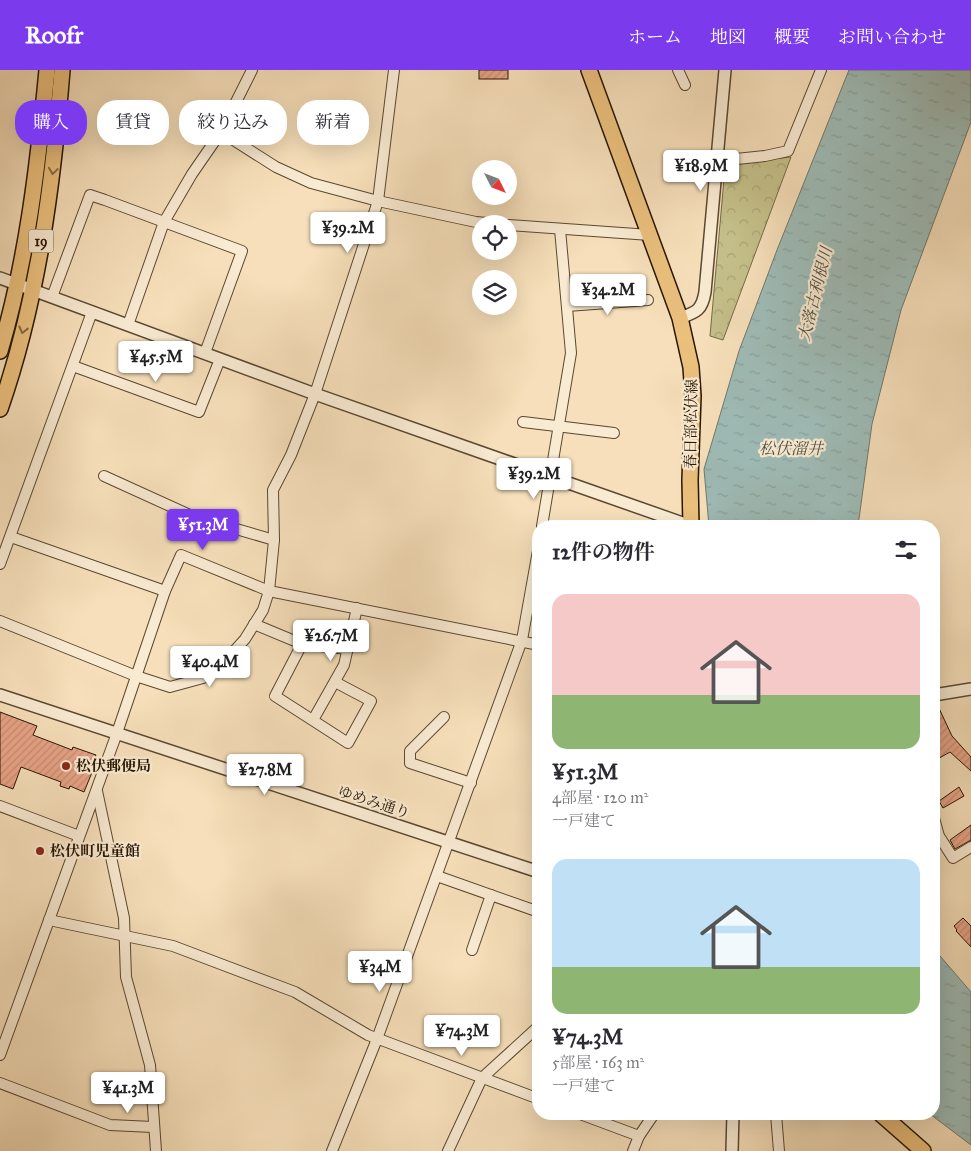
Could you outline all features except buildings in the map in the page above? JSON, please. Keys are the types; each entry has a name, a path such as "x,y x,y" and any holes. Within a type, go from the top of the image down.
{"main road":[{"name":"19","path":"0,352 17,284 39,151 47,70"},
{"name":"19","path":"0,408 32,290 56,147 62,70"},
{"name":"春日部松伏線","path":"589,70 680,318 691,367 693,396 691,520"},
{"path":"888,1120 923,1151"}],"street":[{"path":"237,100 252,70"},
{"path":"0,622 136,676 170,686 204,678 219,668 245,639 263,610 269,590 274,540 273,490 290,455 315,394 378,200 394,70"},
{"path":"678,70 685,85"},
{"path":"680,318 694,313 703,305 725,70"},
{"path":"717,161 788,151 821,70"},
{"path":"128,326 164,222 192,174 212,145"},
{"path":"241,145 276,167 311,183 472,221"},
{"path":"52,297 90,195 242,250 205,354"},
{"path":"517,226 650,235"},
{"path":"543,520 571,353 560,229"},
{"path":"0,278 315,394 674,520"},
{"path":"567,306 648,300"},
{"path":"0,564 92,312"},
{"path":"73,366 198,412 220,359"},
{"path":"523,422 614,433"},
{"path":"104,476 192,516 274,540"},
{"path":"11,537 165,591"},
{"path":"0,1055 3,1035 49,920 97,790 165,591 181,556 269,590 532,643"},
{"path":"332,1151 377,1039 522,640 532,584"},
{"path":"314,720 344,666 357,608"},
{"path":"254,624 302,644 348,649"},
{"path":"302,644 275,696 348,743 371,701 334,682"},
{"path":"940,694 971,689"},
{"name":"ゆめみ通り","path":"0,694 532,870"},
{"path":"444,717 410,751 410,763 471,783"},
{"path":"97,790 124,918 126,978 150,1065 156,1151"},
{"path":"0,806 79,836"},
{"path":"940,838 953,858 971,847"},
{"path":"437,876 532,910"},
{"path":"472,950 490,895"},
{"path":"49,920 173,946 295,992 377,1039 532,1096"},
{"path":"448,1151 482,1078 532,1032"},
{"path":"0,1083 110,1125 153,1127"},
{"path":"596,1120 639,1136"},
{"path":"633,1151 639,1136 650,1120"},
{"path":"732,1151 733,1120"},
{"path":"776,1120 778,1151"}],"green space":[{"path":"791,157 723,340 710,336 725,168 729,164"}],"water":[{"name":"松伏溜井","path":"849,70 971,70 971,122 901,310 872,424 859,520 708,520 704,469 739,351"},
{"path":"940,956 971,992 971,1145 938,1120 940,1120"}],"place":[{"name":"松伏郵便局","path":"66,766"},
{"name":"松伏町児童館","path":"40,851"}],"water label":[{"name":"大落古利根川","path":"815,294"}]}
